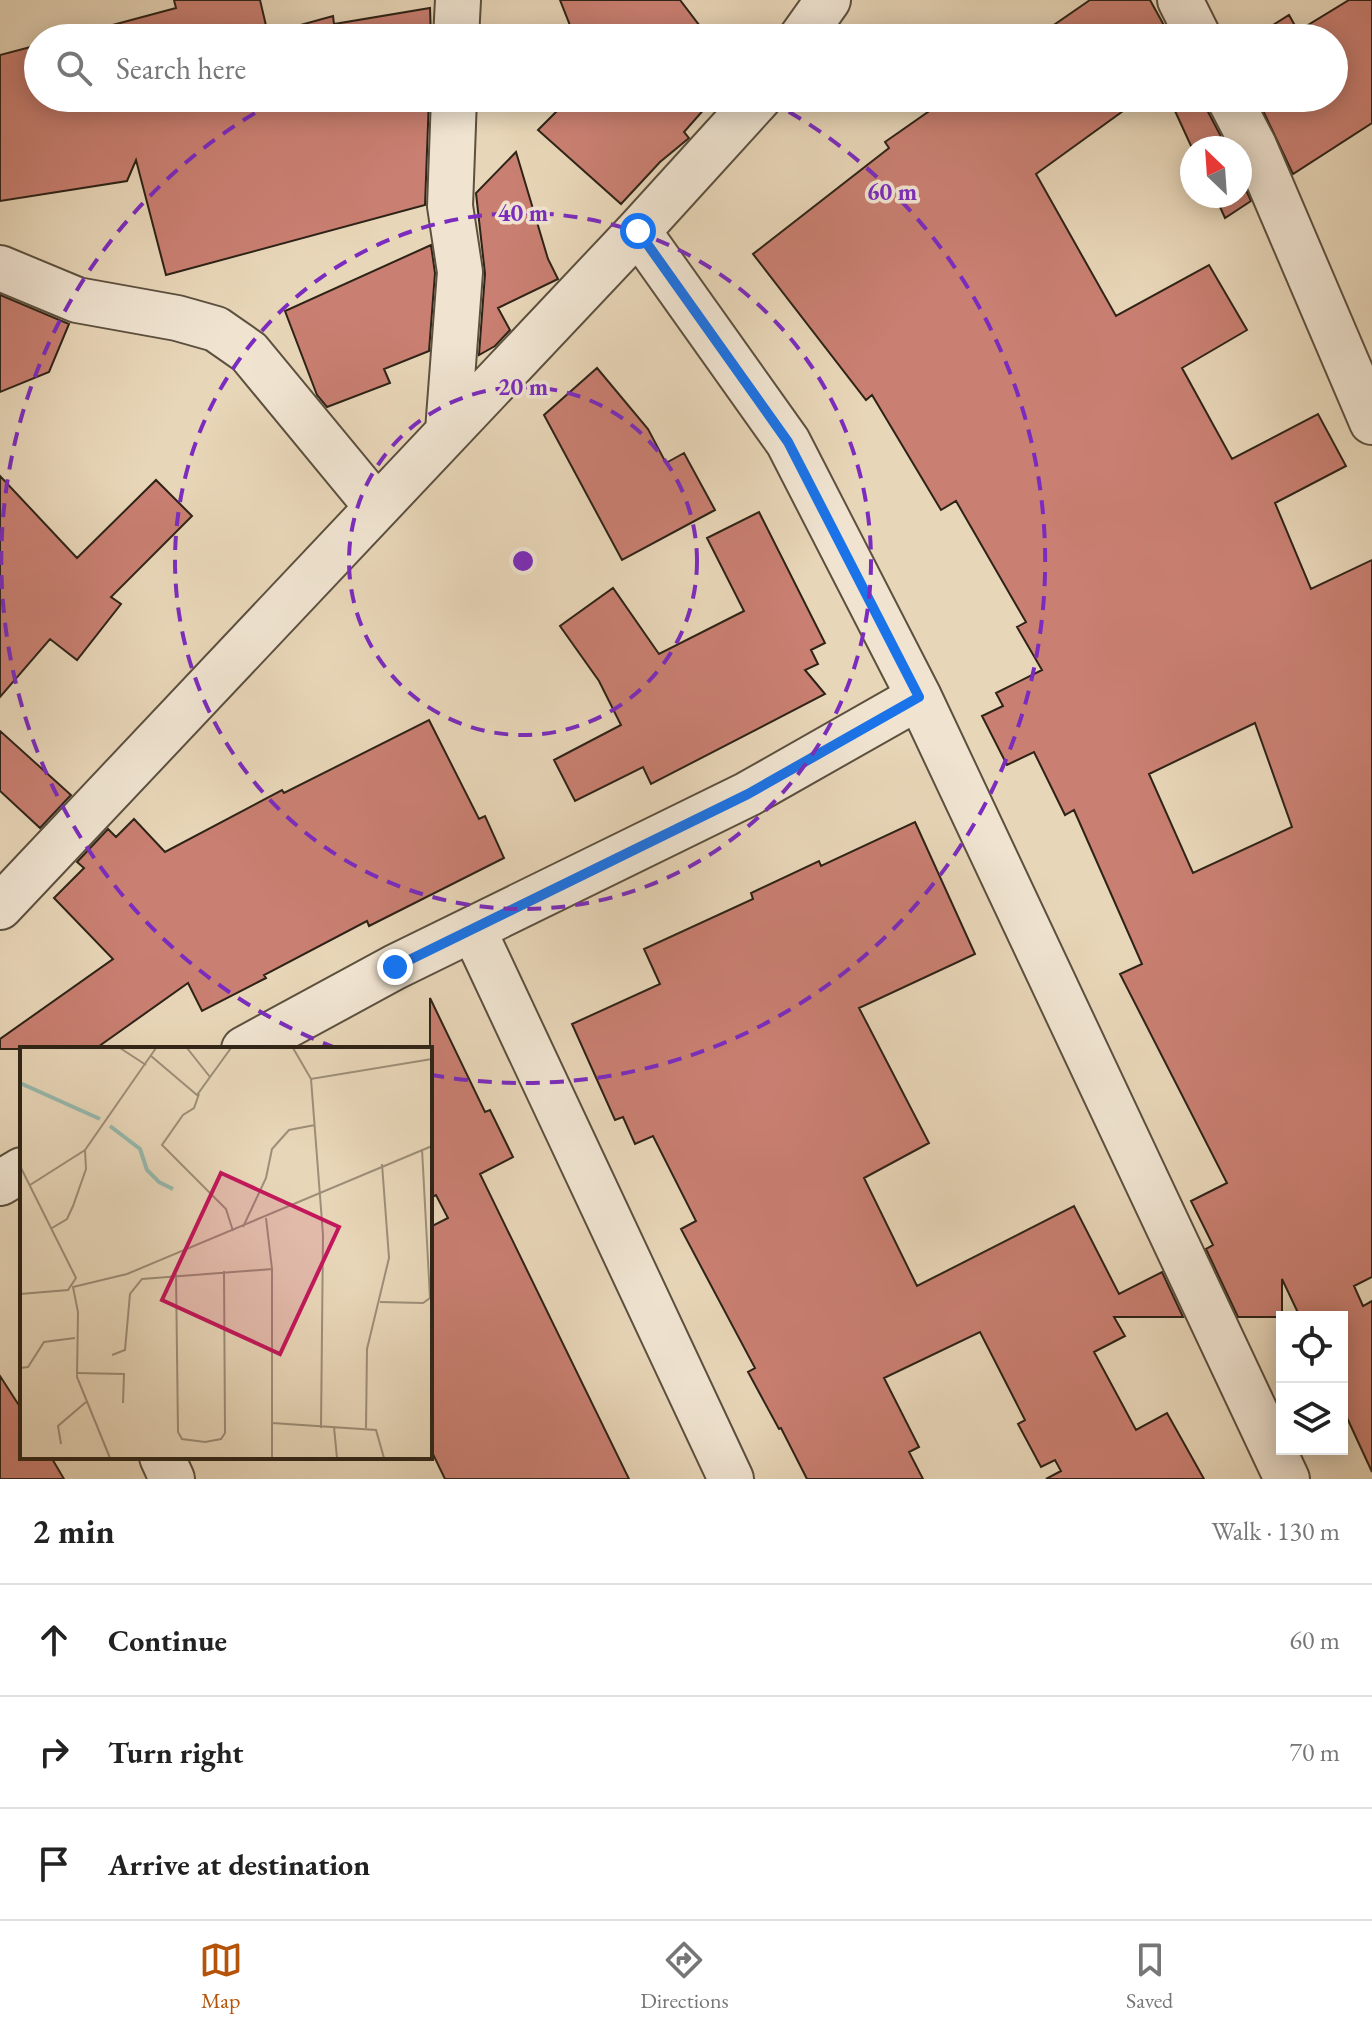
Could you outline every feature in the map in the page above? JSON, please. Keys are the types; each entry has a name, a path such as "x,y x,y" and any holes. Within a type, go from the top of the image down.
{"street":[{"path":"457,24 458,0"},
{"path":"811,24 828,0"},
{"path":"1180,0 1192,24"},
{"path":"448,431 460,272 450,206 453,112"},
{"path":"0,907 638,231 746,112"},
{"path":"1236,112 1254,146 1372,422"},
{"path":"638,231 788,442 919,697 1287,1479"},
{"path":"0,268 77,300 177,318 216,329 249,352 377,507"},
{"path":"248,1047 395,967 748,794 919,697"},
{"path":"473,929 731,1479"},
{"path":"0,1183 20,1171"},
{"path":"163,1459 172,1479"}],"building":[{"path":"174,0 260,0 266,24 116,24 176,8"},
{"path":"560,0 680,0 698,24 569,24"},
{"path":"1090,0 1150,0 1163,24 1055,24"},
{"path":"1349,0 1372,0 1372,123 1293,174 1264,112 1348,112 1348,24 1310,24"},
{"path":"430,8 431,24 334,24"},
{"path":"1289,15 1294,24 1275,24"},
{"path":"333,16 334,24 304,24"},
{"path":"24,49 24,112 428,112 425,205 166,275 136,160 127,181 0,201 0,55"},
{"path":"556,112 702,112 684,132 689,138 660,162 621,204 538,130"},
{"path":"928,112 1122,112 1036,174 1116,316 1209,265 1247,330 1182,368 1232,459 1318,414 1346,466 1275,503 1311,589 1372,560 1372,1277 1354,1286 1363,1306 1372,1301 1372,1472 1348,1420 1348,1311 1297,1311 1282,1279 1282,1311 1276,1311 1276,1317 1238,1317 1206,1249 1213,1245 1191,1201 1227,1183 1120,974 1142,964 1074,810 1065,815 1034,752 1007,765 982,716 1003,706 996,693 1042,670 1017,627 1026,622 956,501 941,510 872,395 866,400 753,254 889,148 885,142","holes":["1255,723 1292,827 1193,873 1149,774"]},
{"path":"1175,112 1208,112 1221,136 1186,136"},
{"path":"516,152 548,259 558,279 498,308 510,330 495,346 479,355 485,274 476,193"},
{"path":"1220,208 1240,208 1225,218"},
{"path":"431,245 435,273 429,351 384,369 390,383 327,407 317,395 285,311"},
{"path":"0,295 69,324 49,372 0,392"},
{"path":"597,368 648,429 666,463 684,453 715,510 622,560 544,415"},
{"path":"0,476 77,558 156,480 192,516 111,597 121,604 77,660 50,639 0,697"},
{"path":"759,512 825,643 811,650 818,664 805,670 825,694 651,784 643,767 575,801 554,760 621,725 599,681 560,626 613,588 659,654 744,611 707,538"},
{"path":"429,720 479,819 485,816 504,858 369,926 367,921 202,1011 188,983 98,1047 0,1049 0,1039 113,959 54,898 84,868 77,862 108,829 116,837 134,819 165,852 282,790 284,793"},
{"path":"0,731 71,795 40,828 0,791"},
{"path":"915,822 975,954 859,1008 929,1143 864,1178 917,1286 1074,1206 1119,1294 1162,1272 1183,1317 1114,1317 1125,1336 1094,1352 1136,1430 1167,1413 1204,1479 1046,1479 1061,1471 1055,1460 1041,1467 1018,1424 1025,1420 980,1332 884,1378 919,1447 909,1452 923,1479 807,1479 748,1372 755,1368 681,1229 696,1221 653,1136 635,1144 623,1117 615,1120 572,1024 660,984 644,949 753,899 751,893 819,861 821,866"},
{"path":"430,998 485,1112 490,1110 513,1157 480,1174 629,1479 445,1479 432,1452 432,1226 448,1218 436,1195 432,1197"},
{"path":"0,1376 20,1407 20,1459 52,1459 64,1479 0,1479"}],"route":[{"path":"395,967 748,794 919,697 788,442 638,231"}]}
